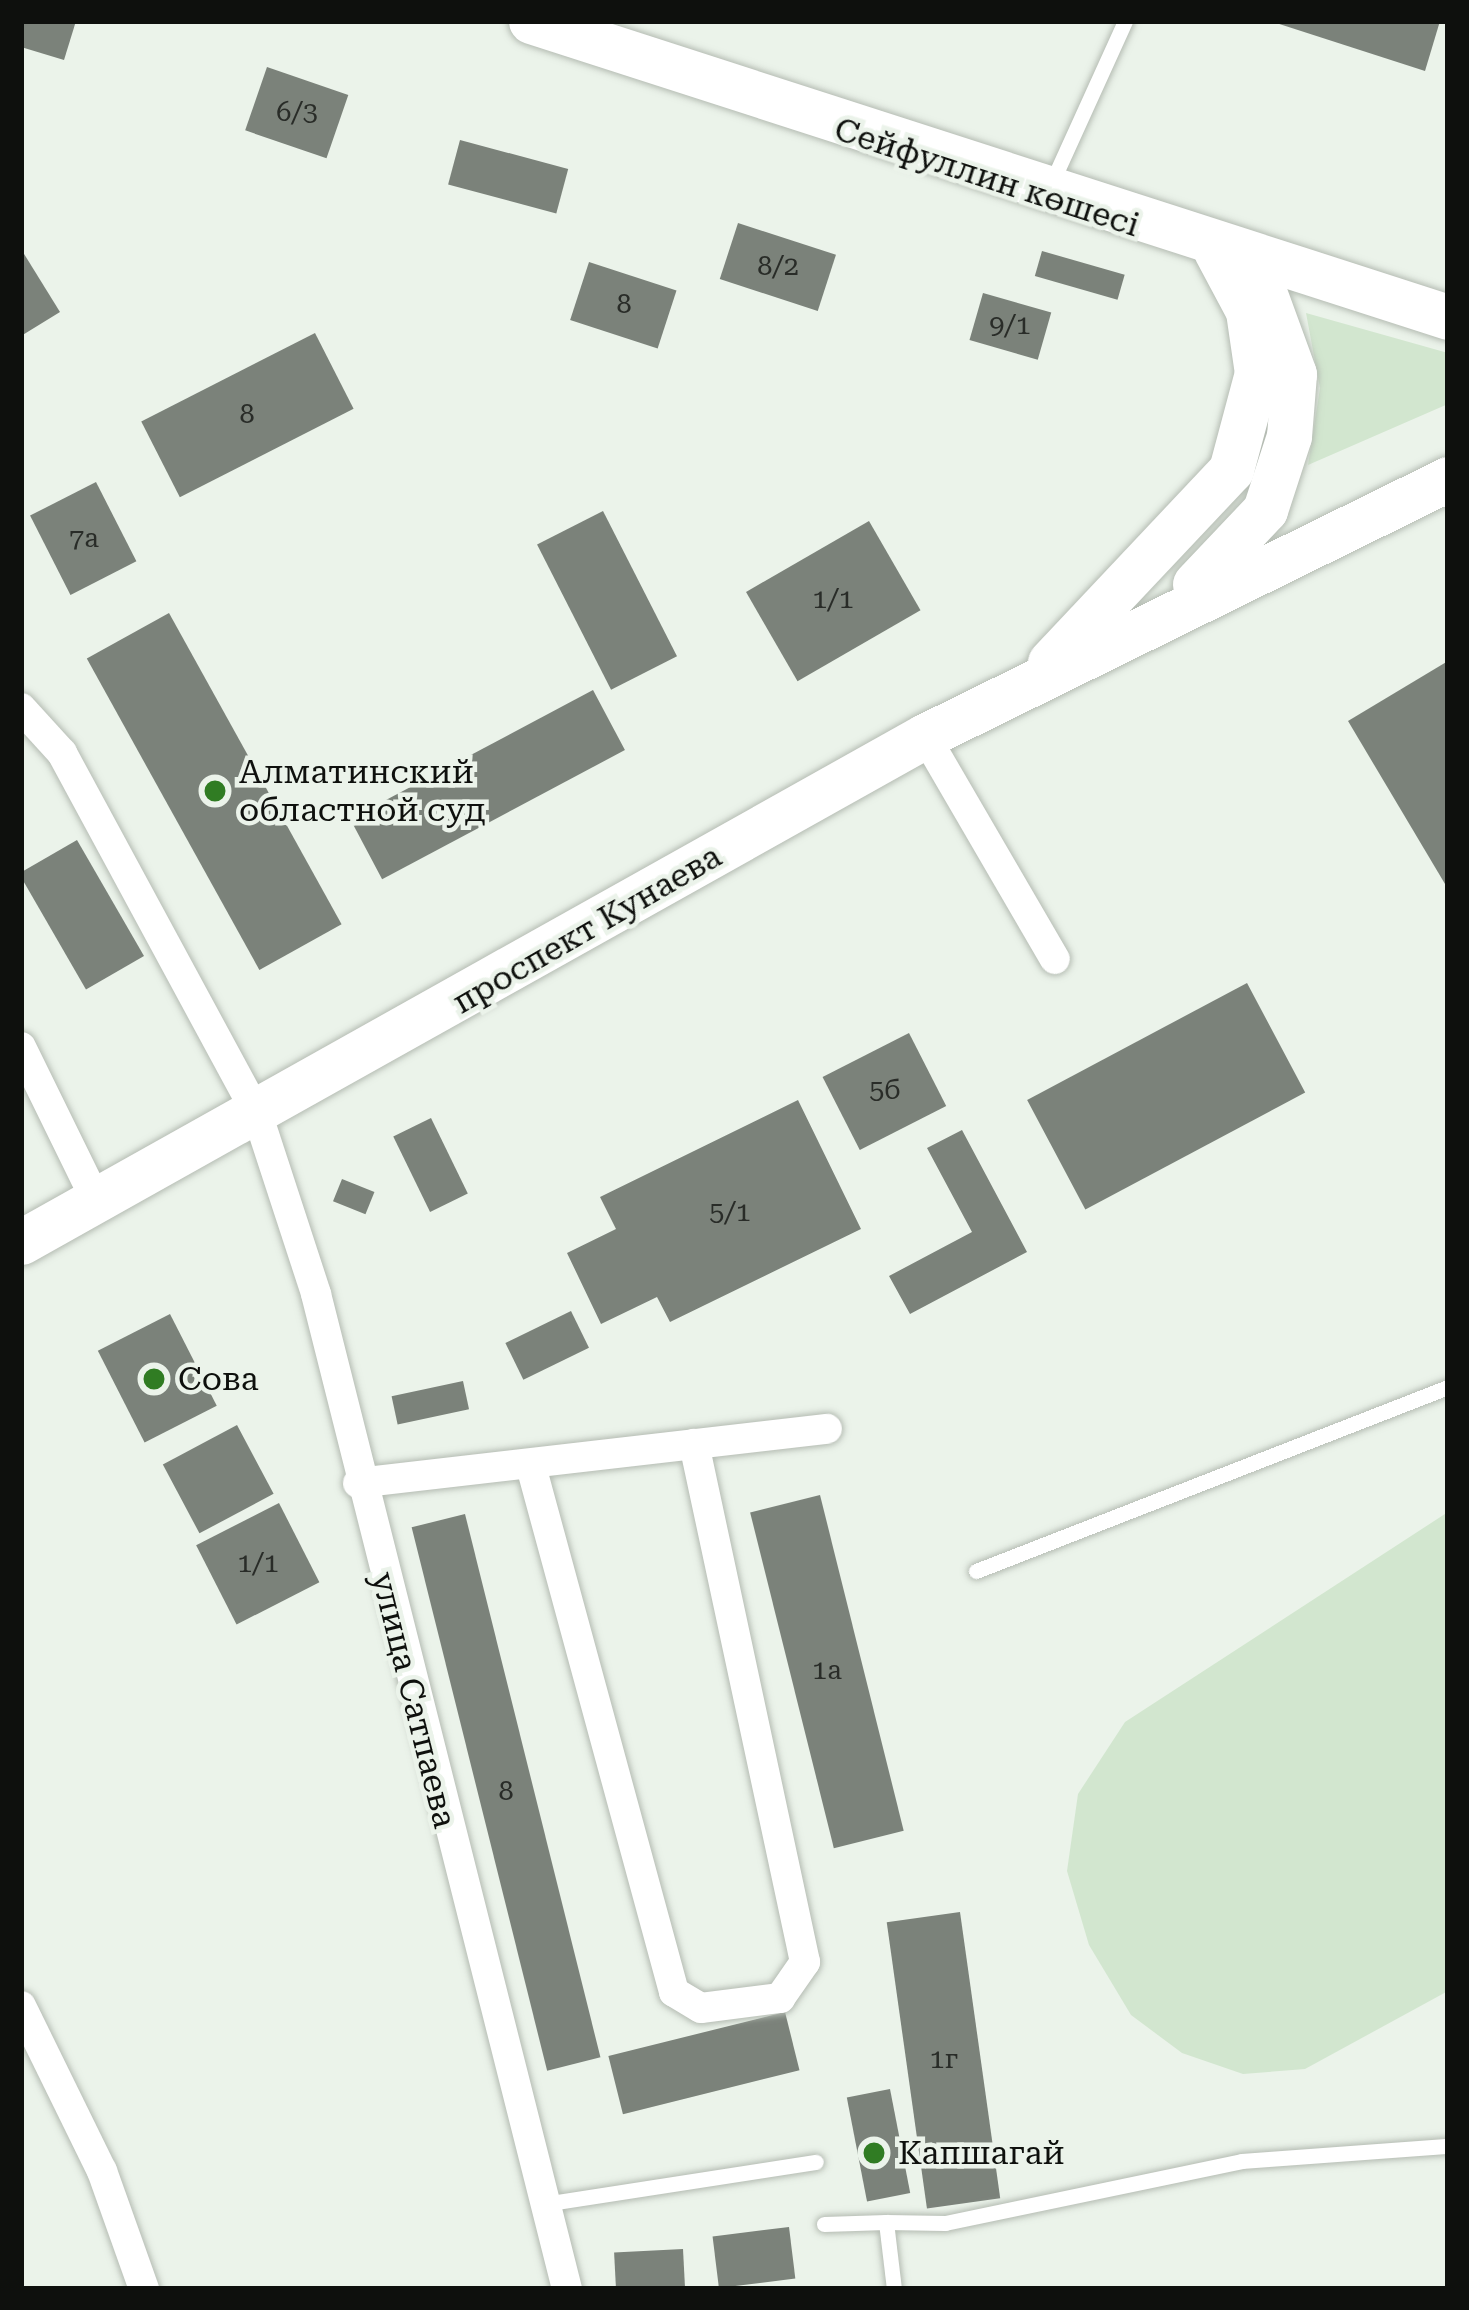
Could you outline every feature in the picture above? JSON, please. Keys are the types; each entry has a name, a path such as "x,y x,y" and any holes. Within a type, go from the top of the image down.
{"main road":[{"name":"Сейфуллин көшесі","path":"531,21 1046,196 1448,317"},
{"path":"1154,624 1265,510 1289,436 1294,374 1234,256"},
{"path":"1034,680 1231,470 1257,373 1234,256"},
{"name":"проспект Кунаева","path":"22,1241 925,736 1448,479"}],"street":[{"name":"улица Сатпаева","path":"21,708 62,753 257,1113 316,1294 358,1483 567,2289"},
{"path":"925,736 1055,959"},
{"path":"21,1047 97,1202"},
{"path":"358,1483 826,1429"},
{"path":"531,1466 674,1992 701,2008 780,1998 805,1962 694,1444"},
{"path":"21,2006 102,2171 144,2289"}],"lane":[{"path":"1046,196 1125,21"},
{"path":"976,1571 1448,1387"},
{"path":"824,2224 945,2223 1242,2161 1448,2146"},
{"path":"544,2204 817,2162"},
{"path":"886,2222 894,2289"}],"green space":[{"path":"1306,313 1448,353 1448,404 1308,465 1320,388"},
{"path":"1448,1512 1448,1991 1305,2069 1243,2074 1182,2053 1131,2015 1089,1945 1067,1871 1078,1794 1125,1722"}],"building":[{"path":"21,21 76,21 64,60 21,47"},
{"path":"1270,21 1440,21 1425,71"},
{"path":"267,67 348,95 327,158 245,130"},
{"path":"460,140 568,169 556,213 448,184"},
{"path":"738,223 836,255 818,311 720,279"},
{"path":"21,249 60,312 21,336"},
{"path":"1042,251 1125,275 1118,300 1035,276"},
{"path":"589,262 676,290 658,348 570,320"},
{"path":"983,293 1051,313 1038,360 969,340"},
{"path":"315,333 354,409 180,497 141,422"},
{"path":"96,482 136,561 70,595 30,516"},
{"path":"603,511 677,656 611,690 537,545"},
{"path":"869,521 920,610 798,681 746,592"},
{"name":"Алматинский областной суд","path":"169,613 342,924 259,970 87,659"},
{"path":"1448,661 1448,889 1348,721"},
{"path":"593,690 625,750 382,879 350,819"},
{"path":"77,840 144,956 86,990 21,877 21,872"},
{"path":"1247,983 1305,1092 1085,1209 1027,1100"},
{"path":"909,1033 946,1106 860,1150 823,1077"},
{"path":"798,1100 861,1229 670,1322 657,1297 601,1324 567,1253 616,1229 600,1197"},
{"path":"431,1118 468,1193 430,1212 393,1136"},
{"path":"962,1130 1027,1252 910,1314 889,1276 972,1232 927,1148"},
{"path":"342,1179 374,1192 365,1214 333,1201"},
{"path":"571,1311 589,1348 523,1380 505,1343"},
{"path":"170,1314 217,1406 145,1443 98,1351"},
{"path":"463,1381 469,1409 398,1425 392,1396"},
{"path":"237,1425 274,1494 199,1533 163,1464"},
{"path":"820,1495 904,1831 834,1848 750,1512"},
{"path":"279,1503 319,1582 237,1625 196,1545"},
{"path":"465,1514 600,2057 547,2071 412,1527"},
{"path":"960,1912 1000,2198 927,2208 887,1922"},
{"path":"785,2012 800,2070 623,2114 608,2056"},
{"path":"890,2089 910,2193 867,2201 847,2097"},
{"path":"789,2227 795,2279 719,2288 713,2236"},
{"path":"683,2249 685,2289 616,2289 614,2253"}],"place":[{"name":"Алматинский областной суд","path":"215,791"},
{"name":"Сова","path":"154,1379"},
{"name":"Капшагай","path":"874,2153"}]}
